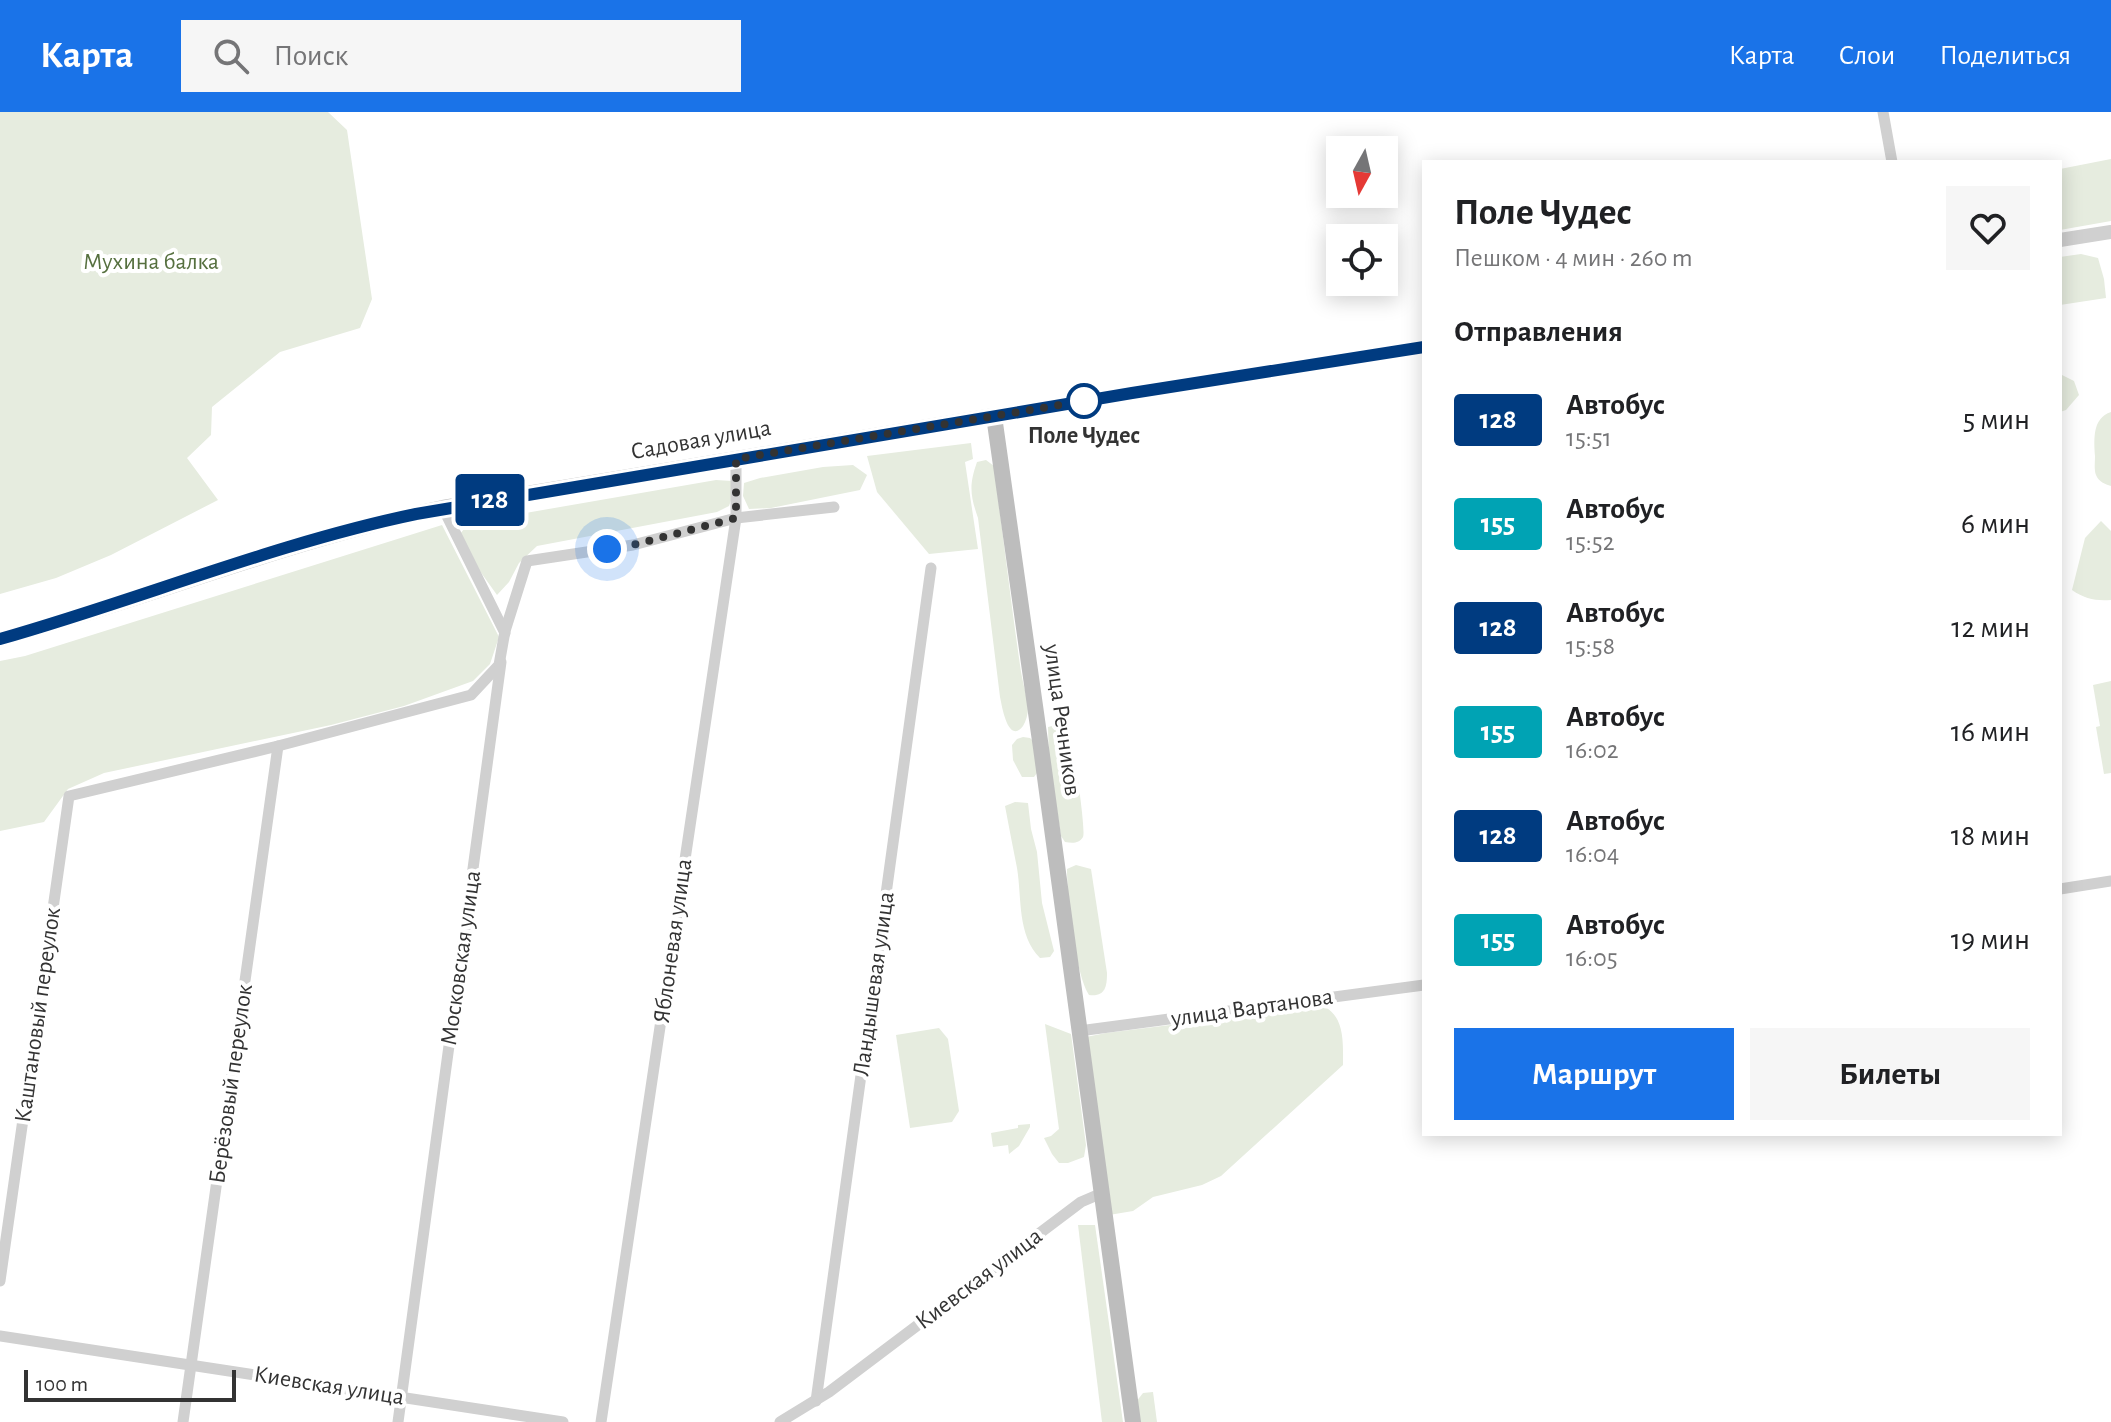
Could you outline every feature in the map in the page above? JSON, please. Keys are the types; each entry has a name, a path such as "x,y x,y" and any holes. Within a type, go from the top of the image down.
{"main road":[{"name":"Садовая улица","path":"0,639 388,520 443,508 994,416"},
{"name":"улица Речников","path":"994,416 1133,1422"}],"street":[{"path":"1883,112 1892,160"},
{"path":"2062,240 2111,232"},
{"name":"Садовая улица","path":"994,416 1422,347"},
{"name":"Яблоневая улица","path":"601,1422 736,518 736,459"},
{"path":"278,746 471,695 499,665 505,631 527,561 633,545 736,518 834,507"},
{"path":"443,508 505,631"},
{"name":"Ландышевая улица","path":"816,1401 931,568"},
{"name":"Московская улица","path":"398,1422 505,631"},
{"name":"Каштановый переулок","path":"0,1281 69,796 278,746"},
{"name":"Берёзовый переулок","path":"183,1422 278,746"},
{"path":"2062,889 2111,881"},
{"name":"улица Вартанова","path":"1079,1031 1422,985"},
{"name":"Киевская улица","path":"780,1422 816,1401 1081,1202 1102,1193"},
{"name":"Киевская улица","path":"0,1336 563,1422"}],"green space":[{"name":"Мухина балка","path":"0,112 328,112 347,130 372,299 360,328 280,352 212,407 211,435 187,458 218,500 111,555 56,578 0,594"},
{"path":"2111,159 2111,221 2062,230 2062,169"},
{"path":"2081,254 2098,258 2106,298 2062,305 2062,257"},
{"path":"2062,375 2074,381 2079,395 2062,411"},
{"path":"2111,412 2111,486 2100,481 2096,475 2094,443 2097,424"},
{"path":"971,443 973,459 965,462 978,549 929,554 877,492 867,456"},
{"path":"986,460 994,466 1028,710 1026,720 1018,731 1010,728 1000,697 978,518 972,496 977,462"},
{"path":"853,465 867,475 860,490 771,508 749,509 743,496 744,483 760,478"},
{"path":"716,480 732,481 733,494 729,506 717,512 537,546 519,563 509,582 497,595 477,567 460,534 468,524 482,521"},
{"path":"2101,521 2111,531 2111,600 2090,599 2072,590 2085,538"},
{"path":"442,525 499,637 490,664 473,681 404,706 331,725 104,773 68,789 44,822 0,831 0,661 25,656"},
{"path":"2111,681 2111,773 2104,774 2093,685"},
{"path":"1060,724 1071,744 1080,794 1084,832 1083,837 1075,842 1065,842 1061,836 1049,760 1048,727"},
{"path":"1023,737 1035,743 1037,773 1034,777 1022,777 1013,760 1012,745"},
{"path":"1015,802 1028,803 1042,903 1054,951 1050,957 1040,958 1024,927 1005,806"},
{"path":"1076,865 1091,869 1107,973 1104,990 1094,995 1089,995 1084,985 1073,934 1067,869"},
{"path":"1323,1006 1339,1023 1343,1065 1221,1176 1202,1185 1153,1197 1133,1211 1109,1215 1086,1037"},
{"path":"1045,1024 1071,1034 1086,1145 1084,1157 1068,1163 1059,1163 1044,1138 1059,1129"},
{"path":"939,1028 948,1039 959,1111 952,1122 910,1128 896,1035"},
{"path":"1030,1124 1019,1146 1009,1154 1008,1145 993,1147 991,1133"},
{"path":"1078,1225 1095,1225 1123,1422 1102,1422"},
{"path":"1153,1392 1157,1422 1139,1422 1136,1402 1143,1393"}],"bus line":[{"name":"128","path":"0,639 335,534 416,514 1422,347"}],"place":[{"name":"Поле Чудес","path":"1084,401"}],"route":[{"path":"607,549 736,518 736,459 1084,401"}]}
